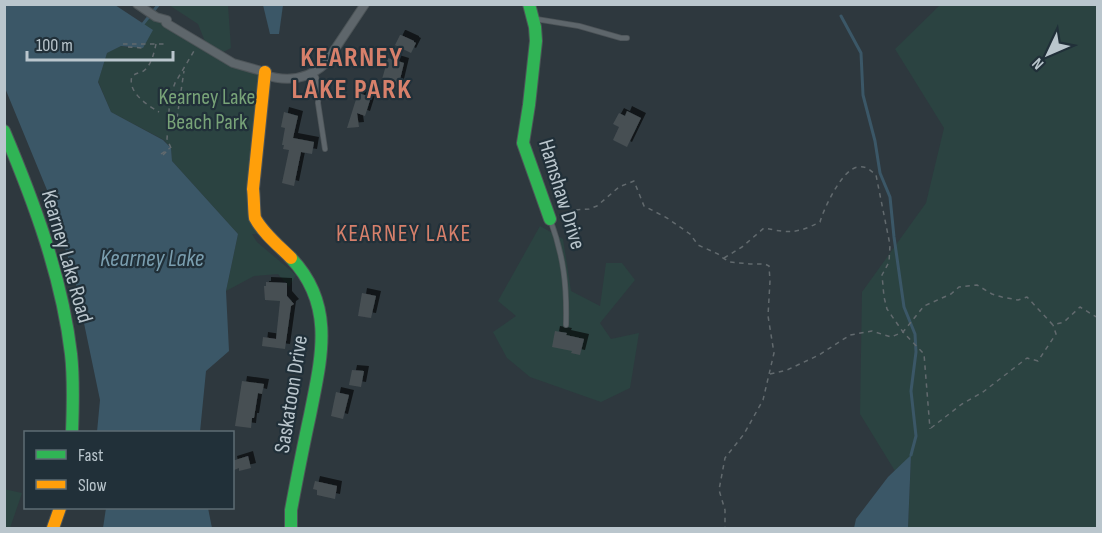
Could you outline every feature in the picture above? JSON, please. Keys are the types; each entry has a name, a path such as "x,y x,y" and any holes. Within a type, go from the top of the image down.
{"street":[{"path":"141,7 156,17 167,20 166,23 233,63 265,72 266,75 276,78 287,79 298,78 321,68 364,4"},
{"name":"Hamshaw Drive","path":"529,4 534,19 536,41 523,142 550,219"},
{"name":"Saskatoon Drive","path":"265,72 253,189 254,216 267,234 302,270 313,291 322,331 320,363 293,495 291,528"},
{"name":"Kearney Lake Road","path":"4,131 21,170 55,273 63,307 73,378 72,431"},
{"path":"53,528 59,509"}],"lane":[{"path":"534,19 579,26 627,38"},
{"path":"313,73 319,88 318,103 325,149"},
{"name":"Hamshaw Drive","path":"550,219 559,244 564,271 567,299 566,326"}],"path":[{"path":"162,154 171,148 167,140 170,98 175,83 200,42"},
{"path":"123,44 166,44"},
{"path":"156,44 149,65 130,79 132,87 144,102 159,112"},
{"path":"128,47 143,48"},
{"path":"177,118 184,68"},
{"path":"169,116 188,121"},
{"path":"723,258 742,247 764,228 792,233 819,222 837,185 857,166 867,168 876,175 890,245 889,262 882,275 886,309 903,332 924,354 930,429 1027,358 1038,361 1056,333 1053,325 1027,297 1018,300 1002,297 977,285 959,287 951,294 924,306 903,332 891,337 872,330 850,335 819,355 787,370 770,374"},
{"path":"550,219 574,210 597,206 619,187 634,181 644,206 690,234 698,244 730,262 769,266 768,316 774,353 763,400 744,434 725,458 719,490 725,510 726,528"},
{"path":"1053,325 1064,322 1080,307 1098,318"}],"green space":[{"path":"169,5 228,5 231,48 221,53 206,44 198,24"},
{"path":"940,5 1097,5 1097,528 908,528 911,456 895,471 860,414 862,292 926,203 944,128 895,49"},
{"name":"Kearney Lake Beach Park","path":"153,13 211,49 265,72 255,202 267,234 252,234 257,242 296,275 289,287 278,274 254,276 226,291 238,234 172,161 171,148 164,140 111,112 98,81 107,53 121,46 131,48 152,31 143,24"},
{"path":"540,226 563,239 571,291 600,306 606,263 622,263 635,280 600,323 611,339 639,333 630,388 601,402 530,377 507,358 493,332 516,316 498,301"},
{"path":"4,489 22,493 10,528 5,528"}],"water":[{"name":"Kearney Lake","path":"4,5 115,5 153,30 143,48 121,46 107,53 98,82 111,112 163,140 171,148 172,161 238,234 226,291 229,351 206,371 200,431 97,431 100,400 75,280 47,190 5,88"},
{"path":"263,5 283,5 279,34 270,34"},
{"path":"911,455 908,528 854,528 856,519 888,477"},
{"path":"106,509 208,509 212,528 103,528"}],"building":[{"path":"400,35 416,43 411,53 395,45"},
{"path":"388,58 404,63 398,88 381,83"},
{"path":"358,93 371,97 365,116 357,113 359,127 347,128"},
{"path":"627,111 641,118 627,147 613,140 619,127 613,124 619,113 625,116"},
{"path":"284,112 298,116 293,138 314,142 312,154 301,152 294,186 282,183 289,150 283,149 284,145 282,145 285,128 281,127"},
{"path":"266,282 287,283 287,296 294,304 291,306 285,349 262,346 263,337 276,339 280,301 265,300"},
{"path":"362,293 376,296 371,318 358,316"},
{"path":"555,331 584,339 580,355 552,347"},
{"path":"352,370 364,371 361,387 349,385"},
{"path":"242,381 264,384 262,394 258,393 251,428 235,426"},
{"path":"336,392 349,395 343,419 331,416"},
{"path":"248,456 251,468 234,470 234,460"},
{"path":"315,481 337,486 335,499 317,495 317,490 313,489"}],"waterway":[{"path":"143,24 159,4"},
{"path":"841,16 861,53 863,95 875,141 880,173 890,197 904,307 915,334 916,352 911,391 916,436 911,455"}],"traffic: fast":[{"path":"529,4 536,41 523,143 550,219"},
{"path":"4,131 36,212 61,297 72,364 72,431"},
{"path":"291,258 305,276 314,294 320,314 322,333 318,373 291,510 291,528"}],"traffic: slow":[{"path":"265,72 253,189 255,218 291,258"},
{"path":"53,528 60,509"}],"district":[{"name":"KEARNEY LAKE PARK","path":"352,72"},
{"name":"KEARNEY LAKE","path":"404,233"}]}
